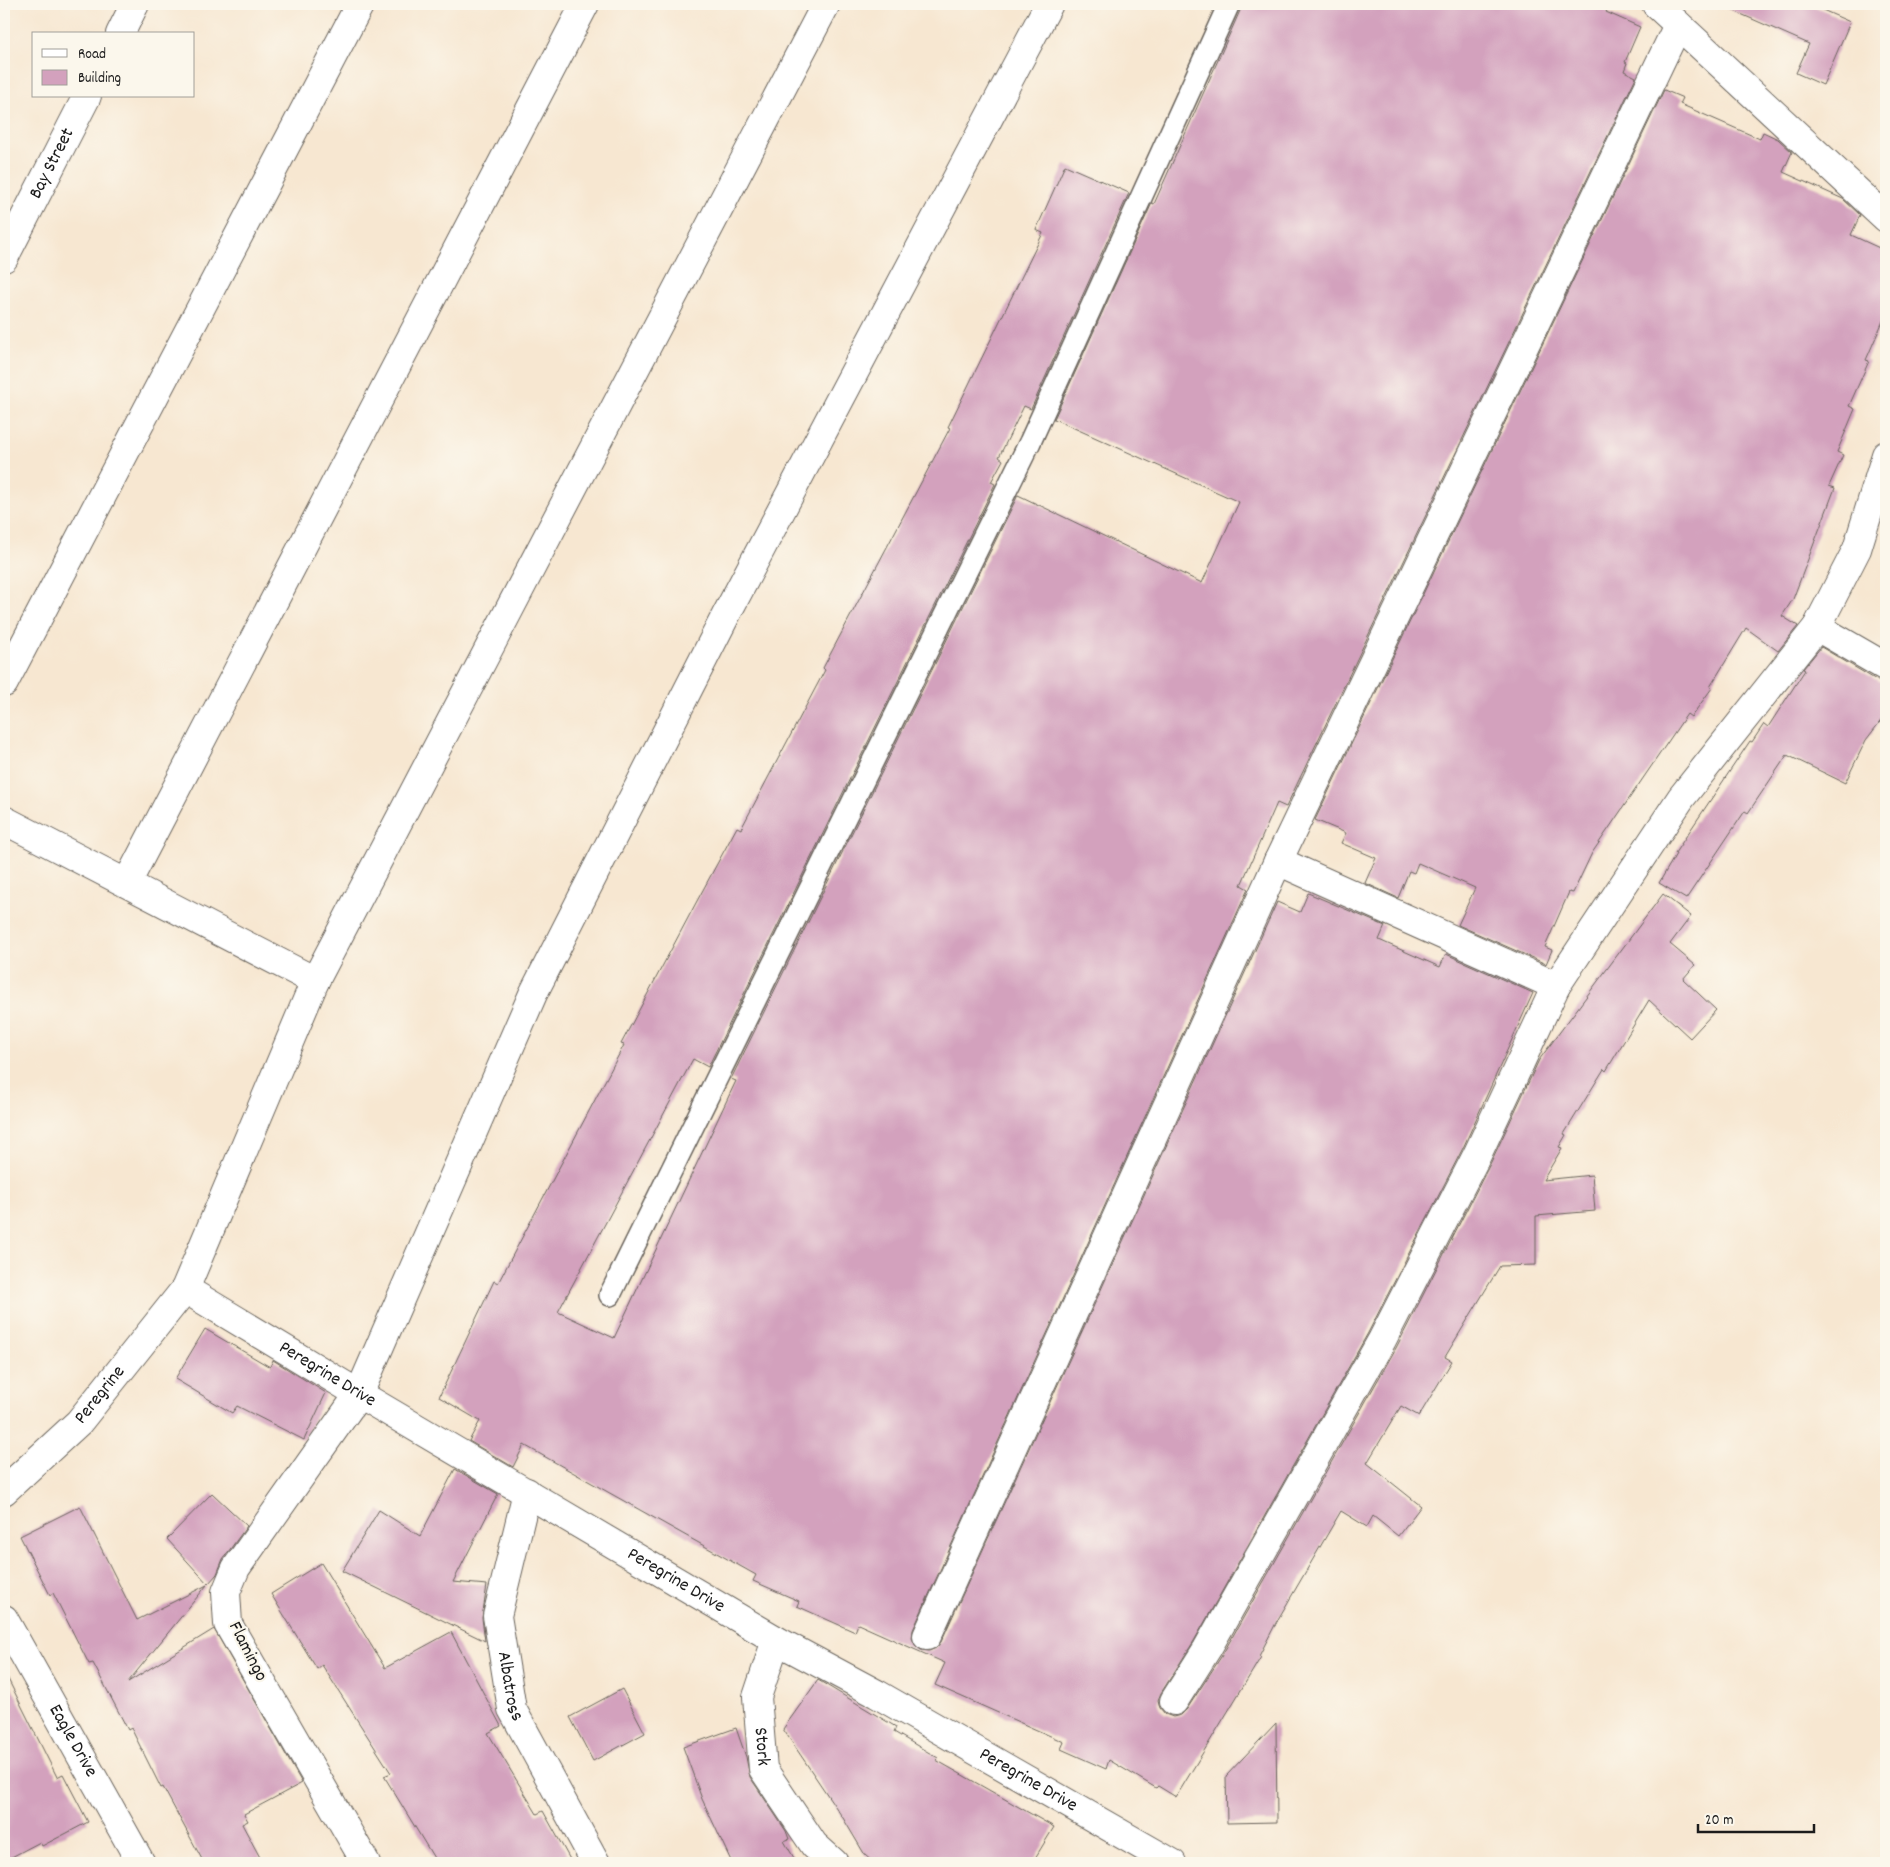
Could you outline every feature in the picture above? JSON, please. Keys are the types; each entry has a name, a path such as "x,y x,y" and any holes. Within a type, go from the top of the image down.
{"street":[{"path":"121,32 136,4"},
{"path":"4,683 360,4"},
{"path":"127,883 585,4"},
{"name":"Peregrine","path":"4,1491 79,1422 185,1289 315,981 826,4"},
{"name":"Flamingo","path":"366,1863 228,1624 226,1592 236,1568 359,1394 538,985 726,616 1049,4"},
{"path":"1656,4 1886,218"},
{"path":"926,1636 1278,861 1678,25"},
{"name":"Bay Street","path":"4,258 87,98"},
{"path":"1174,1702 1207,1649 1382,1340 1477,1155 1556,986 1681,798 1817,627 1857,548 1886,455"},
{"path":"1817,627 1886,667"},
{"path":"4,820 315,981"},
{"path":"1278,861 1556,986"},
{"name":"Peregrine Drive","path":"185,1289 776,1640 877,1694 1172,1863"},
{"name":"Albatross","path":"527,1492 498,1616 512,1709 596,1863"},
{"name":"Eagle Drive","path":"4,1619 141,1863"},
{"name":"Stork","path":"776,1640 757,1697 763,1769 814,1845 834,1863"}],"lane":[{"path":"610,1295 1030,442 1229,4"}],"building":[{"path":"1243,4 1610,4 1606,12 1640,27 1625,62 1627,63 1624,71 1636,77 1286,807 1277,803 1241,885 1248,889 913,1630 912,1638 915,1645 921,1650 929,1651 936,1648 941,1642 1277,902 1300,912 1308,893 1385,926 1379,940 1440,967 1446,954 1533,993 1463,1148 1368,1333 1194,1641 1161,1693 1158,1700 1160,1708 1165,1714 1173,1717 1181,1715 1187,1709 1221,1657 1396,1348 1491,1162 1539,1060 1663,894 1691,916 1670,944 1695,965 1683,979 1716,1010 1690,1038 1649,1000 1606,1071 1604,1069 1564,1134 1566,1135 1559,1147 1562,1148 1543,1180 1592,1175 1595,1211 1536,1216 1536,1265 1500,1266 1445,1357 1452,1361 1419,1416 1401,1406 1367,1463 1421,1506 1398,1536 1373,1516 1367,1527 1341,1511 1277,1621 1259,1656 1261,1657 1176,1797 1158,1786 1156,1788 1109,1760 1106,1769 1061,1749 1064,1742 935,1685 945,1663 858,1624 855,1632 797,1606 799,1601 753,1581 756,1575 524,1445 513,1467 469,1441 480,1421 439,1397 494,1281 498,1283 624,1045 621,1044 737,827 741,829 825,670 823,668 950,428 948,427 1043,233 1036,230 1065,165 1129,193 1031,409 1024,406 999,457 1003,460 991,482 995,484 708,1067 693,1059 558,1312 614,1338 736,1081 731,1079 1018,495 1202,583 1239,502 1054,419 1152,203 1154,204"},
{"path":"1718,4 1809,4 1850,22 1823,85 1796,73 1809,44"},
{"path":"1664,90 1683,98 1680,104 1760,139 1763,132 1778,139 1792,152 1783,172 1843,199 1860,215 1851,235 1886,251 1886,314 1866,360 1869,361 1849,406 1855,409 1837,452 1843,455 1829,486 1835,488 1793,599 1782,616 1798,626 1778,651 1746,628 1710,687 1712,688 1691,717 1687,714 1592,853 1573,893 1569,892 1545,947 1552,950 1546,964 1458,925 1475,888 1418,863 1414,873 1409,871 1398,898 1365,883 1376,858 1341,843 1346,833 1315,820"},
{"path":"1821,647 1878,681 1886,683 1886,714 1866,740 1845,783 1787,755 1748,813 1745,811 1686,899 1659,883 1675,853 1750,741 1752,742 1764,724 1768,727 1805,670 1803,669"},
{"path":"205,1329 270,1367 273,1360 326,1393 304,1440 237,1406 232,1413 175,1379"},
{"path":"455,1469 498,1494 453,1582 487,1585 482,1618 485,1641 342,1571 379,1510 420,1536"},
{"path":"212,1493 247,1526 223,1559 217,1574 208,1584 167,1539"},
{"path":"80,1506 137,1620 207,1585 128,1682 214,1629 302,1783 244,1814 248,1821 242,1824 263,1863 204,1863 163,1787 161,1788 131,1728 128,1730 93,1663 89,1664 53,1593 50,1595 20,1536"},
{"path":"321,1563 385,1668 451,1632 501,1726 488,1733 537,1814 543,1811 572,1863 437,1863 384,1776 391,1773 322,1665 317,1669 271,1594"},
{"path":"4,1671 57,1777 63,1774 88,1822 42,1846 40,1842 4,1861"},
{"path":"818,1680 896,1727 894,1732 938,1758 936,1760 1054,1827 1032,1863 874,1863 865,1855 843,1818 783,1729"},
{"path":"622,1689 645,1733 593,1761 570,1717"},
{"path":"1276,1723 1277,1822 1227,1823 1226,1776"},
{"path":"736,1728 746,1757 750,1777 786,1831 789,1839 784,1841 797,1863 732,1863 702,1799 683,1747"}]}
